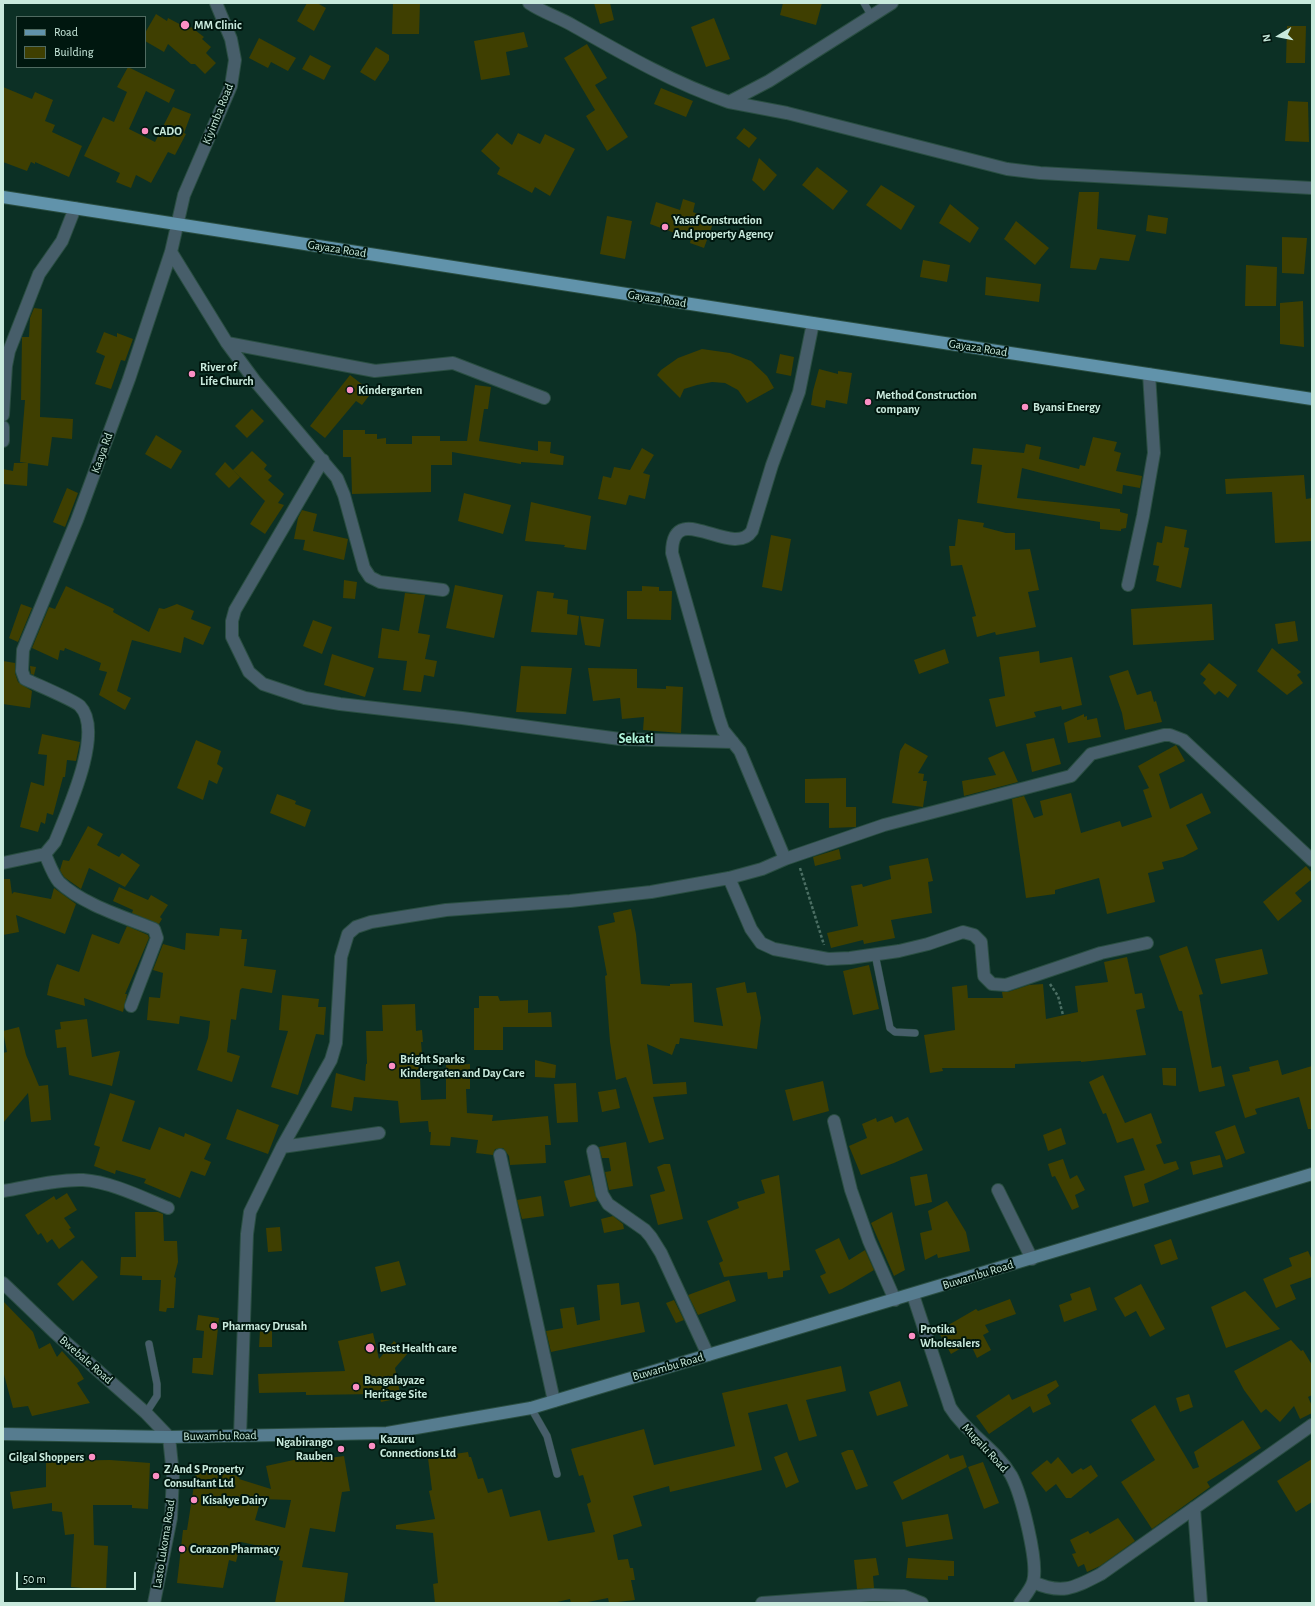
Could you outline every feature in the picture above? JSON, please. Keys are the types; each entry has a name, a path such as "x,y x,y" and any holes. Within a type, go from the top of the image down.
{"main road":[{"name":"Gayaza Road","path":"3,197 1312,399"}],"street":[{"name":"Kiyimba Road","path":"178,224 184,195 231,86 235,60 231,39 216,3"},
{"path":"529,3 562,19 628,57 697,91 728,102 787,113 1007,169 1048,173 1312,188"},
{"path":"728,102 769,81 892,3"},
{"path":"3,415 6,366 9,351 39,274 62,241 75,208"},
{"name":"Kaaya Rd","path":"45,854 55,842 85,762 88,736 86,720 80,706 25,679 22,671 23,650 98,466 130,379 171,252 178,224"},
{"path":"171,252 227,343 255,381 337,478 344,495 364,568 370,578 380,582 443,590"},
{"path":"790,857 740,751 723,730 672,553 672,544 677,533 683,529 692,528 739,540 749,536 752,531 772,466 799,392 812,323"},
{"path":"227,343 375,372 453,363 462,365 544,398"},
{"path":"1128,585 1143,516 1154,453 1149,374"},
{"path":"3,427 3,441"},
{"path":"323,460 274,541 234,615 232,636 236,646 249,672 263,684 305,698 340,704 462,718 620,739 733,742"},
{"path":"240,1436 247,1234 250,1212 282,1147 330,1060 336,1043 341,957 348,934 356,927 371,922 446,910 570,901 651,892 729,878 762,868 884,825 1071,776 1077,771 1085,758 1091,754 1164,735 1170,735 1183,740 1312,860"},
{"path":"3,863 45,854 56,877 67,887 110,911 154,929 157,938 131,1006"},
{"path":"729,878 751,929 761,943 774,948 828,959 875,954 928,944 963,932 974,935 981,942 984,976 992,984 1006,985 1100,953 1147,943"},
{"path":"834,1120 851,1190 869,1241 895,1300"},
{"path":"282,1147 379,1133"},
{"path":"592,1151 602,1194 608,1204 644,1230 651,1237 661,1253 708,1355"},
{"path":"500,1155 554,1401"},
{"name":"Buwambu Road","path":"3,1434 169,1437 387,1433 531,1408 913,1295 1312,1174"},
{"path":"3,1191 83,1180 114,1187 168,1208"},
{"path":"998,1190 1032,1259"},
{"name":"Bwebale Road","path":"3,1283 54,1332 146,1413 169,1437"},
{"name":"Mugalu Road","path":"913,1295 950,1407 959,1420 984,1443 1011,1475 1027,1524 1033,1560 1033,1582"},
{"path":"1020,1603 1033,1582 1055,1590 1066,1589 1077,1586 1100,1574 1312,1425"},
{"name":"Lasto Lukoma Road","path":"154,1603 171,1518 173,1475 169,1437"},
{"path":"1194,1508 1201,1603"},
{"path":"762,1603 873,1595 904,1596 922,1603"}],"lane":[{"path":"864,3 871,16"},
{"path":"875,954 890,1028 895,1032 916,1033"},
{"path":"146,1413 157,1396 158,1384 149,1344"},
{"path":"531,1408 547,1436 557,1474"}],"path":[{"path":"790,857 828,959"},
{"path":"1044,973 1058,996 1063,1015"}],"building":[{"path":"307,3 317,3 326,8 314,31 297,21"},
{"path":"393,3 420,3 419,34 392,34"},
{"path":"594,3 610,3 614,20 600,24"},
{"path":"783,3 822,3 816,25 780,15"},
{"path":"156,14 167,21 168,18 189,29 191,27 204,37 202,39 211,47 206,53 216,63 205,74 195,64 191,64 168,44 164,52 146,42 146,31"},
{"path":"714,18 730,59 706,67 691,27"},
{"path":"1287,26 1306,26 1305,63 1286,63"},
{"path":"524,32 528,47 506,52 510,75 481,80 474,41"},
{"path":"259,38 296,58 288,71 271,62 268,68 249,58"},
{"path":"587,44 607,78 595,85 628,137 607,151 586,116 595,110 564,58"},
{"path":"376,47 389,55 389,60 375,81 360,72"},
{"path":"310,55 331,66 324,80 302,69"},
{"path":"127,68 130,68 175,90 169,103 146,91 129,129 155,142 173,107 191,114 184,133 186,134 175,155 168,152 151,183 136,175 131,188 116,182 120,173 84,156 103,117 114,122 127,92 117,87"},
{"path":"3,87 32,99 35,92 53,100 45,121 55,125 52,132 82,146 69,177 35,162 35,164 31,162 27,171 3,162"},
{"path":"661,88 693,101 686,117 654,104"},
{"path":"1288,101 1308,102 1309,142 1285,141"},
{"path":"744,128 757,138 749,148 736,138"},
{"path":"497,133 512,145 518,133 540,144 545,134 575,149 550,196 535,187 532,193 497,174 500,168 481,151"},
{"path":"759,158 777,175 764,191 752,180"},
{"path":"817,167 848,191 833,210 802,185"},
{"path":"881,185 915,206 901,230 866,205"},
{"path":"1079,192 1099,192 1097,229 1136,235 1129,261 1100,258 1096,270 1070,268"},
{"path":"683,199 695,203 693,212 714,221 704,248 690,243 691,239 650,224 656,202 680,210"},
{"path":"950,204 979,228 970,243 939,223"},
{"path":"1148,215 1168,218 1166,234 1146,231"},
{"path":"607,216 632,221 625,259 600,254"},
{"path":"1016,221 1049,248 1035,265 1004,239"},
{"path":"1282,237 1307,238 1304,274 1282,273"},
{"path":"923,260 950,265 947,282 920,277"},
{"path":"1246,265 1277,267 1276,306 1245,306"},
{"path":"986,277 1041,284 1039,302 985,295"},
{"path":"1303,301 1304,347 1280,344 1280,303"},
{"path":"34,308 42,309 40,417 73,419 72,439 52,437 48,466 20,462 25,400 21,400 22,337 29,337 30,318"},
{"path":"104,332 117,337 117,333 133,339 125,361 121,360 111,389 95,384 105,356 96,352"},
{"path":"702,349 730,353 751,361 767,376 774,388 747,403 738,390 725,383 712,382 684,389 680,398 657,375 661,370 678,358"},
{"path":"780,354 794,357 791,376 776,373"},
{"path":"819,369 838,374 838,371 852,373 847,404 826,400 825,408 811,405"},
{"path":"350,375 372,392 362,405 356,401 325,438 310,426"},
{"path":"475,385 491,387 488,409 484,409 479,441 538,451 538,441 551,442 550,453 564,456 563,465 521,462 521,464 452,452 452,465 431,465 431,492 352,494 351,457 343,457 343,430 365,430 365,434 377,434 377,439 386,438 386,444 412,444 412,436 440,436 440,441 467,441"},
{"path":"252,409 264,421 247,438 235,426"},
{"path":"156,435 182,451 171,469 145,454"},
{"path":"1093,437 1117,442 1114,451 1121,453 1116,471 1142,476 1140,488 1123,485 1122,494 1022,468 1017,498 1120,509 1120,512 1128,514 1126,528 1121,529 1121,531 1100,529 1100,522 977,503 982,465 971,464 973,448 1024,453 1026,444 1041,447 1039,459 1079,469 1080,465 1085,466"},
{"path":"642,448 654,455 643,473 650,475 645,499 629,495 626,505 598,499 603,476 611,478 614,467 630,470"},
{"path":"252,451 267,465 264,469 272,476 268,480 284,494 278,503 284,505 265,534 250,524 265,501 233,470"},
{"path":"225,462 240,477 229,488 215,474"},
{"path":"14,463 28,463 27,486 3,484 3,469 13,471"},
{"path":"1304,475 1306,499 1312,498 1312,541 1275,543 1272,492 1226,494 1225,479"},
{"path":"67,488 78,493 65,527 53,522"},
{"path":"464,493 511,505 503,534 458,521"},
{"path":"531,502 591,516 586,550 564,547 565,545 525,541"},
{"path":"302,510 317,514 313,531 348,539 344,560 303,550 305,540 294,539 298,518"},
{"path":"958,519 984,523 983,527 1006,533 1015,533 1015,550 1030,549 1039,590 1028,592 1036,627 996,635 995,632 977,637 972,617 976,616 962,565 951,566 949,546 955,546"},
{"path":"1165,526 1187,530 1184,547 1189,548 1181,588 1156,581 1159,566 1153,565 1157,542 1162,543"},
{"path":"771,535 791,539 782,591 762,587"},
{"path":"344,580 357,582 355,599 343,598"},
{"path":"455,585 503,595 494,638 446,628"},
{"path":"66,586 114,609 113,612 149,632 159,608 164,609 177,604 194,611 191,619 211,627 203,645 184,637 181,653 132,640 117,691 131,698 125,710 99,695 107,672 99,670 101,663 65,648 64,651 60,650 58,660 32,648 49,607 55,609"},
{"path":"642,586 659,587 659,591 672,591 671,620 627,619 627,591 642,591"},
{"path":"537,591 554,593 553,598 568,600 567,614 579,616 577,635 531,632"},
{"path":"405,593 425,595 418,633 430,635 425,659 437,661 434,677 424,675 421,692 403,690 407,661 378,658 382,628 399,631"},
{"path":"21,604 32,608 18,642 9,638"},
{"path":"1212,604 1214,640 1133,645 1131,609"},
{"path":"580,616 604,619 600,647 585,645"},
{"path":"313,620 332,627 322,654 303,646"},
{"path":"1295,621 1298,641 1278,644 1275,624"},
{"path":"1272,648 1301,672 1297,675 1303,683 1287,695 1257,671"},
{"path":"945,649 949,663 919,674 914,660"},
{"path":"1039,651 1040,663 1072,657 1082,705 1062,710 1061,706 1034,712 1036,717 996,727 989,699 1005,696 999,657"},
{"path":"332,654 374,668 365,697 324,685"},
{"path":"3,661 15,663 15,673 18,682 32,691 30,708 3,704"},
{"path":"1209,663 1237,685 1228,698 1219,691 1215,695 1203,683 1206,679 1200,674"},
{"path":"30,666 36,667 34,675 31,674"},
{"path":"521,666 572,668 566,714 516,712"},
{"path":"588,668 637,669 637,688 666,689 666,686 683,687 681,733 643,730 644,717 622,719 620,698 593,701"},
{"path":"1128,670 1137,695 1151,691 1154,702 1156,701 1162,722 1125,730 1122,713 1109,676"},
{"path":"1084,714 1084,717 1087,716 1087,720 1097,718 1101,737 1068,743 1064,723"},
{"path":"42,734 80,742 76,761 67,760 65,777 63,777 53,815 47,813 45,824 41,822 38,832 20,827 31,782 44,786 47,755 38,754"},
{"path":"1054,738 1061,764 1032,772 1026,744"},
{"path":"196,740 221,751 217,764 223,768 217,784 209,780 203,800 177,788"},
{"path":"905,743 928,756 918,773 924,774 923,781 927,781 923,807 892,803 900,751"},
{"path":"1176,745 1185,761 1159,774 1170,809 1202,793 1211,813 1186,825 1198,849 1183,857 1162,862 1164,869 1148,873 1155,902 1107,914 1099,878 1055,890 1055,894 1026,898 1012,799 1024,796 1034,818 1043,815 1040,801 1071,793 1081,833 1120,821 1122,827 1152,817 1143,790 1149,788 1138,766"},
{"path":"1004,751 1018,782 964,796 962,781 996,775 988,758"},
{"path":"846,778 846,807 856,807 856,827 829,828 829,803 805,803 805,779"},
{"path":"277,794 296,801 295,804 311,810 305,827 270,813"},
{"path":"88,826 103,834 97,845 119,857 122,853 140,865 125,887 89,868 81,889 64,877 60,870 63,860 69,861"},
{"path":"839,849 841,859 815,866 813,857"},
{"path":"928,858 933,881 928,882 932,913 891,920 895,938 864,944 863,940 831,948 827,933 858,926 851,886 862,884 863,887 891,879 889,866"},
{"path":"1306,866 1312,873 1312,879 1295,893 1302,901 1278,921 1263,902"},
{"path":"3,879 10,879 12,894 14,892 51,899 54,888 76,904 65,934 16,915 19,932 3,935"},
{"path":"119,887 148,900 151,895 168,905 160,917 162,919 159,924 132,913 133,910 113,901"},
{"path":"631,909 636,934 641,984 670,986 670,984 692,983 694,1022 723,1026 716,988 745,982 747,993 756,992 761,1018 757,1049 680,1038 679,1044 676,1044 672,1055 647,1044 653,1084 686,1082 687,1094 653,1097 664,1139 649,1143 626,1077 616,1080 610,1042 605,976 607,975 598,926 615,922 613,913"},
{"path":"127,926 148,935 149,938 125,994 127,994 123,1012 84,998 85,1006 47,995 50,981 57,964 79,972 92,934 119,944"},
{"path":"220,928 242,930 241,939 247,939 244,966 276,970 272,993 242,988 240,990 236,1020 231,1019 227,1052 240,1056 232,1082 197,1070 208,1038 210,1021 180,1016 179,1024 147,1020 149,997 160,998 163,973 153,970 163,944 185,950 186,933 219,936"},
{"path":"1187,946 1203,994 1199,995 1212,1068 1221,1066 1225,1086 1199,1092 1182,1011 1179,1011 1159,956"},
{"path":"1262,949 1268,974 1221,984 1215,959"},
{"path":"1127,957 1135,994 1142,993 1145,1008 1136,1010 1146,1055 1081,1062 1015,1064 1015,1068 942,1068 943,1071 930,1073 924,1035 955,1030 952,987 967,985 968,998 1003,998 1002,992 1008,992 1029,985 1043,984 1046,1019 1078,1012 1075,986 1108,982 1104,962"},
{"path":"869,965 879,1009 853,1015 843,971"},
{"path":"282,995 319,999 318,1007 326,1007 324,1035 316,1034 298,1095 271,1087 288,1031 279,1030"},
{"path":"479,996 498,996 500,1001 528,1000 528,1013 551,1012 552,1027 503,1027 503,1050 474,1050 474,1008 479,1008"},
{"path":"415,1004 416,1031 422,1030 423,1042 421,1042 422,1054 419,1054 421,1100 446,1099 446,1065 470,1064 470,1089 466,1089 467,1113 493,1115 492,1121 548,1116 551,1145 545,1145 546,1163 510,1165 509,1156 503,1148 495,1149 493,1155 476,1153 478,1140 451,1137 450,1146 430,1145 431,1132 429,1132 428,1121 400,1123 398,1101 354,1097 352,1111 331,1107 336,1073 365,1081 367,1064 366,1031 383,1031 382,1005"},
{"path":"87,1019 92,1057 120,1051 112,1086 69,1075 66,1047 57,1048 55,1030 61,1029 60,1022"},
{"path":"19,1027 26,1055 39,1086 48,1085 51,1120 31,1122 28,1093 3,1123 3,1053 7,1052 3,1031"},
{"path":"535,1060 556,1065 555,1078 535,1077"},
{"path":"1278,1060 1282,1075 1312,1066 1312,1129 1308,1129 1299,1097 1255,1109 1257,1114 1245,1118 1232,1075 1250,1071 1249,1067"},
{"path":"1162,1068 1176,1068 1176,1086 1163,1085"},
{"path":"1103,1075 1125,1123 1151,1113 1162,1143 1156,1145 1164,1164 1176,1161 1179,1169 1144,1184 1149,1202 1133,1207 1124,1176 1145,1170 1133,1138 1117,1143 1106,1113 1103,1114 1089,1082"},
{"path":"823,1081 829,1111 793,1121 785,1090"},
{"path":"576,1083 578,1122 557,1123 554,1084"},
{"path":"616,1089 620,1108 602,1112 598,1092"},
{"path":"110,1093 135,1101 122,1141 150,1150 159,1127 184,1137 185,1133 211,1144 204,1159 211,1162 205,1176 191,1171 180,1198 144,1183 146,1179 116,1170 115,1174 94,1166 100,1147 94,1145"},
{"path":"237,1109 279,1125 268,1154 226,1139"},
{"path":"892,1116 895,1123 908,1117 923,1150 894,1163 861,1175 849,1146 867,1138 862,1124 876,1118 877,1122"},
{"path":"1235,1125 1245,1153 1226,1160 1215,1132"},
{"path":"1061,1128 1066,1144 1048,1151 1043,1135"},
{"path":"626,1142 633,1186 609,1190 605,1172 611,1171 609,1158 602,1158 599,1147"},
{"path":"1220,1155 1223,1167 1193,1175 1190,1162"},
{"path":"1063,1159 1070,1179 1077,1175 1085,1190 1075,1195 1079,1207 1072,1210 1055,1176 1052,1177 1048,1164"},
{"path":"664,1164 670,1164 683,1219 658,1225 650,1195 665,1191 657,1167"},
{"path":"927,1174 932,1202 915,1206 910,1177"},
{"path":"590,1175 597,1201 570,1207 564,1181"},
{"path":"779,1175 790,1270 783,1271 783,1277 768,1279 767,1272 724,1277 719,1263 723,1261 707,1221 739,1208 737,1202 765,1193 761,1180"},
{"path":"67,1193 77,1210 64,1218 75,1237 59,1249 52,1239 47,1243 41,1233 38,1235 25,1215 54,1196 56,1200"},
{"path":"541,1196 544,1216 522,1219 517,1200"},
{"path":"947,1201 966,1232 970,1251 938,1258 937,1254 925,1260 920,1233 932,1230 928,1211"},
{"path":"135,1212 158,1212 163,1214 164,1241 177,1241 178,1262 174,1277 176,1278 174,1308 167,1308 166,1312 159,1311 161,1280 142,1280 142,1276 120,1275 121,1257 136,1257"},
{"path":"892,1212 905,1270 894,1276 871,1223"},
{"path":"613,1216 623,1224 624,1229 604,1233 601,1219"},
{"path":"280,1227 282,1251 268,1252 266,1228"},
{"path":"839,1238 849,1260 865,1250 874,1270 842,1289 829,1294 820,1276 826,1273 815,1250"},
{"path":"1171,1239 1178,1259 1161,1265 1154,1245"},
{"path":"1308,1251 1312,1260 1312,1277 1290,1285 1296,1299 1276,1308 1263,1279 1292,1266 1289,1258"},
{"path":"82,1260 98,1277 73,1301 57,1284"},
{"path":"399,1261 406,1285 381,1292 375,1267"},
{"path":"729,1280 736,1301 698,1315 688,1295"},
{"path":"619,1283 621,1305 639,1302 645,1332 551,1352 546,1331 563,1328 560,1309 574,1307 577,1325 600,1320 597,1285"},
{"path":"1141,1284 1165,1329 1150,1337 1136,1311 1125,1317 1114,1298"},
{"path":"1090,1287 1097,1310 1064,1322 1059,1305 1072,1300 1070,1294"},
{"path":"1245,1291 1280,1329 1226,1348 1211,1307"},
{"path":"1010,1299 1016,1314 985,1325 989,1332 983,1335 991,1350 977,1358 970,1343 951,1354 938,1331 976,1309 978,1311"},
{"path":"674,1300 684,1320 676,1323 666,1303"},
{"path":"3,1301 33,1332 39,1349 50,1343 57,1357 62,1351 78,1369 84,1379 77,1383 90,1403 32,1416 28,1406 13,1408 3,1371"},
{"path":"198,1315 219,1318 213,1375 192,1373 193,1358 202,1358 204,1331 196,1330"},
{"path":"260,1330 272,1331 272,1347 259,1347"},
{"path":"373,1333 379,1359 394,1341 408,1353 395,1368 401,1398 381,1402 379,1394 306,1395 306,1392 259,1393 258,1374 345,1371 338,1341"},
{"path":"1291,1340 1301,1351 1303,1350 1312,1365 1312,1395 1308,1397 1312,1406 1312,1413 1300,1419 1294,1406 1280,1422 1266,1409 1261,1413 1244,1390 1234,1371"},
{"path":"841,1366 846,1391 806,1400 817,1436 799,1441 787,1404 748,1413 762,1470 670,1492 669,1486 633,1496 642,1526 613,1535 618,1560 628,1559 630,1568 633,1568 635,1580 631,1580 635,1600 609,1603 608,1598 583,1603 571,1603 570,1599 553,1603 435,1603 433,1584 438,1583 433,1533 396,1529 396,1525 435,1519 429,1491 432,1490 428,1458 468,1452 478,1479 483,1478 488,1493 502,1489 510,1517 540,1510 548,1541 595,1532 587,1504 591,1502 583,1475 579,1476 571,1449 644,1429 654,1465 735,1446 722,1393"},
{"path":"1056,1380 1059,1386 1047,1395 1051,1404 1033,1413 1030,1406 989,1434 976,1416 1009,1394 1012,1400"},
{"path":"900,1381 908,1406 877,1416 869,1392"},
{"path":"1189,1394 1193,1407 1180,1412 1176,1398"},
{"path":"1155,1405 1193,1469 1199,1467 1194,1452 1243,1420 1261,1448 1207,1482 1210,1487 1152,1529 1121,1482 1155,1460 1131,1420"},
{"path":"848,1450 853,1450 868,1486 856,1490 841,1453"},
{"path":"787,1452 799,1482 786,1488 774,1457"},
{"path":"948,1454 950,1459 963,1455 967,1467 902,1500 893,1482"},
{"path":"312,1456 312,1458 321,1456 322,1459 344,1456 350,1491 342,1492 335,1532 310,1528 302,1567 348,1573 344,1603 275,1603 283,1561 279,1560 280,1556 268,1554 269,1548 241,1542 236,1562 229,1560 223,1588 177,1583 183,1530 187,1530 197,1466 221,1470 240,1477 239,1479 271,1489 266,1466","holes":["261,1499 291,1500 285,1528 255,1520"]},
{"path":"1058,1457 1072,1474 1081,1468 1083,1470 1091,1465 1098,1476 1071,1498 1066,1498 1056,1484 1046,1492 1031,1473 1047,1460 1051,1464"},
{"path":"1312,1459 1312,1502 1296,1512 1277,1481"},
{"path":"110,1460 150,1463 148,1509 132,1508 132,1505 93,1505 94,1545 108,1546 106,1590 71,1587 74,1534 65,1535 62,1512 52,1511 52,1503 13,1509 10,1492 46,1487 46,1461"},
{"path":"983,1462 999,1503 984,1509 968,1467"},
{"path":"948,1514 953,1539 906,1547 902,1522"},
{"path":"1118,1518 1135,1541 1100,1566 1087,1572 1084,1564 1078,1567 1072,1554 1076,1553 1070,1540 1088,1531 1090,1534"},
{"path":"876,1558 879,1575 873,1576 874,1588 857,1589 854,1560"},
{"path":"908,1558 954,1561 954,1576 948,1576 948,1580 906,1578"}],"place":[{"name":"MM Clinic","path":"185,25"},
{"name":"CADO","path":"145,131"},
{"name":"Yasaf Construction And property Agency","path":"665,227"},
{"name":"River of Life Church","path":"192,374"},
{"name":"Kindergarten","path":"350,390"},
{"name":"Method Construction company","path":"868,402"},
{"name":"Byansi Energy","path":"1025,407"},
{"name":"Bright Sparks Kindergaten and Day Care","path":"392,1066"},
{"name":"Pharmacy Drusah","path":"214,1326"},
{"name":"Protika Wholesalers","path":"912,1336"},
{"name":"Rest Health care","path":"370,1348"},
{"name":"Baagalayaze Heritage Site","path":"356,1387"},
{"name":"Kazuru Connections Ltd","path":"372,1446"},
{"name":"Ngabirango Rauben","path":"341,1449"},
{"name":"Gilgal Shoppers","path":"92,1457"},
{"name":"Z And S Property Consultant Ltd","path":"156,1476"},
{"name":"Kisakye Dairy","path":"194,1500"},
{"name":"Corazon Pharmacy","path":"182,1549"}],"district":[{"name":"Sekati","path":"636,739"}]}
